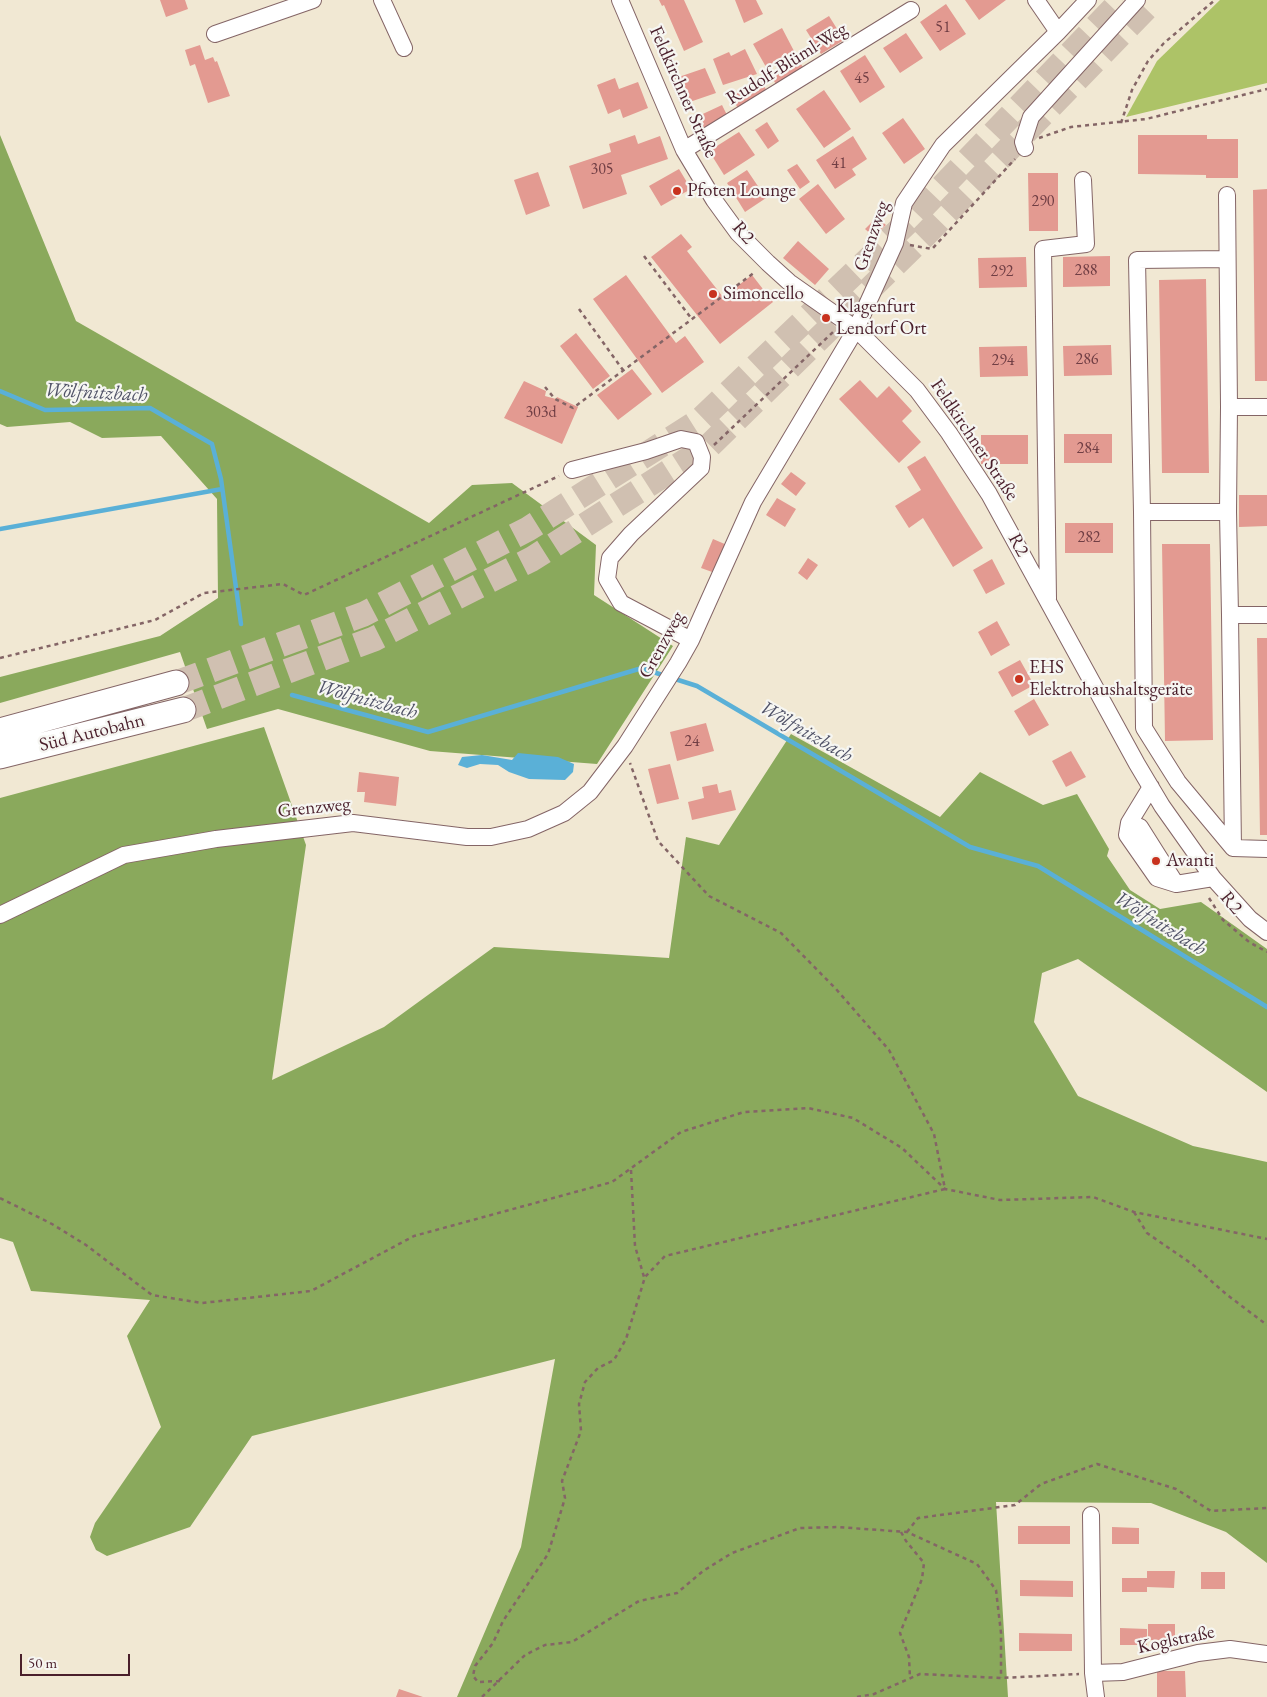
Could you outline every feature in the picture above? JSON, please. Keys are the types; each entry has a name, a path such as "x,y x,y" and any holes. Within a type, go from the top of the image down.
{"highway":[{"name":"Süd Autobahn","path":"0,731 176,683"},
{"name":"Süd Autobahn","path":"0,756 183,710"}],"street":[{"path":"215,34 313,0"},
{"path":"382,0 404,48"},
{"name":"Feldkirchner Straße","path":"620,0 684,150 714,200 738,232 768,263 854,333 916,390 949,433 989,494 1151,787 1205,879 1267,932"},
{"path":"1036,0 1058,32"},
{"name":"Grenzweg","path":"0,915 124,855 216,839 353,822 468,837 491,836 528,829 564,813 590,792 625,746 691,640 753,502 854,333 894,243 904,203 943,145 1088,0"},
{"path":"1025,148 1023,142 1031,117 1137,0"},
{"name":"Rudolf-Blüml-Weg","path":"684,150 911,10"},
{"path":"1048,602 1043,250 1086,244 1084,180"},
{"path":"1227,195 1228,512 1233,848"},
{"path":"1227,259 1137,260 1144,728 1178,782 1233,848 1267,849"},
{"path":"1229,407 1267,407"},
{"path":"572,470 646,451 682,439 696,442 702,456 701,468 631,534 610,558 607,579 621,603 691,640"},
{"path":"1142,512 1228,512"},
{"path":"1230,615 1267,615"},
{"path":"1151,787 1129,823 1140,827 1176,884 1205,879"},
{"path":"1091,1515 1093,1673 1096,1697"},
{"name":"Koglstraße","path":"1093,1673 1123,1672 1198,1653 1230,1648 1267,1654"}],"path":[{"path":"1121,123 1132,90 1148,61 1164,43 1215,0"},
{"path":"894,243 932,249 1025,148 1038,138 1071,127 1146,119 1267,89"},
{"path":"644,256 691,318"},
{"path":"545,387 555,399 573,408 759,269"},
{"path":"579,309 624,371"},
{"path":"702,456 837,329 854,333"},
{"path":"0,658 155,620 204,593 283,584 304,595 572,470"},
{"path":"625,746 636,784 658,841 709,896 781,933 836,989 889,1050 934,1134 945,1188"},
{"name":"R2","path":"1205,879 1223,920 1249,942 1267,952"},
{"path":"0,1198 52,1224 86,1245 152,1295 202,1304 311,1291 414,1236 612,1182 682,1132 744,1112 808,1108 853,1118 902,1148 945,1188"},
{"path":"631,1170 635,1246 645,1277"},
{"path":"500,1682 478,1682 473,1676 475,1666 492,1643 503,1620 548,1554 565,1498 562,1481 581,1431 579,1404 585,1382 598,1368 614,1360 626,1339 645,1277 664,1256 945,1188 1000,1200 1093,1197 1134,1212 1267,1239"},
{"path":"1134,1212 1147,1233 1192,1264 1267,1326"},
{"path":"907,1532 918,1518 1015,1505 1040,1484 1097,1464 1176,1489 1211,1511 1267,1508"},
{"path":"482,1697 500,1682 510,1668 525,1656 545,1645 572,1642 639,1601 677,1593 703,1571 732,1553 800,1528 837,1527 907,1532 977,1564 996,1590 1001,1633 1001,1678"},
{"path":"901,1532 924,1563 922,1579 900,1633 909,1657 910,1678"},
{"path":"857,1697 874,1694 920,1674 1001,1678 1093,1673"}],"green space":[{"path":"1220,0 1267,0 1267,83 1126,117 1157,61"},
{"path":"0,135 76,321 429,523 472,485 512,483 596,545 594,595 673,646 597,764 430,751 278,709 207,729 180,652 0,703 0,677 160,636 218,598 217,499 161,436 102,438 70,422 7,427 0,424"},
{"path":"264,727 306,845 272,1080 384,1027 494,947 669,958 686,837 719,845 791,734 940,817 980,772 1043,805 1077,794 1109,849 1107,856 1130,890 1160,909 1201,902 1267,949 1267,1092 1078,959 1042,973 1034,1022 1078,1096 1193,1146 1267,1162 1267,1563 1226,1532 1151,1503 996,1502 1008,1697 457,1697 521,1547 555,1359 252,1436 190,1527 107,1556 96,1550 90,1537 95,1523 161,1427 127,1336 150,1300 31,1291 13,1242 0,1238 0,798"}],"water":[{"path":"518,753 558,757 574,764 573,772 565,780 529,779 509,772 498,765 480,764 467,768 458,765 462,757 482,755 512,760"}],"building":[{"path":"160,0 185,0 188,9 166,17"},
{"path":"659,0 684,0 703,42 684,51 664,5 662,6"},
{"path":"735,0 756,0 763,14 744,23"},
{"path":"965,0 1006,0 979,20"},
{"path":"946,4 966,34 940,51 920,22"},
{"path":"829,16 844,40 821,54 806,30"},
{"path":"782,28 794,51 766,67 753,44"},
{"path":"906,33 923,58 900,73 883,48"},
{"path":"200,45 205,60 213,57 215,62 217,61 230,96 208,103 195,64 190,66 185,50"},
{"path":"745,49 757,74 723,85 713,59 729,52 731,56"},
{"path":"865,55 885,87 860,103 840,71"},
{"path":"799,61 805,70 778,87 772,78"},
{"path":"705,68 716,93 681,105 670,80"},
{"path":"615,78 619,89 638,82 648,108 623,118 620,109 608,114 597,85"},
{"path":"762,81 768,94 738,109 732,96"},
{"path":"824,90 851,129 824,148 796,109"},
{"path":"722,105 728,117 698,132 692,119"},
{"path":"903,118 925,149 904,164 882,133"},
{"path":"767,122 779,141 768,149 755,130"},
{"path":"739,132 755,155 724,175 709,151"},
{"path":"635,135 638,144 660,136 668,159 621,175 627,194 583,209 569,166 611,152 609,144"},
{"path":"1138,135 1207,135 1207,139 1238,139 1238,178 1206,178 1206,175 1138,174"},
{"path":"853,136 867,159 852,169 856,175 835,189 816,160"},
{"path":"797,164 810,182 800,189 787,170"},
{"path":"679,169 691,189 661,206 649,186"},
{"path":"747,170 766,198 745,212 727,183"},
{"path":"538,172 550,206 526,215 514,180"},
{"path":"1028,173 1058,173 1058,231 1029,231"},
{"path":"818,184 845,219 826,234 799,199"},
{"path":"1267,189 1267,381 1255,381 1253,190"},
{"path":"877,217 886,225 874,237 865,229"},
{"path":"681,234 692,247 687,251 723,297 752,275 773,302 720,344 651,257"},
{"path":"798,241 829,269 815,285 783,258"},
{"path":"1110,256 1110,286 1063,287 1063,257"},
{"path":"1026,257 1027,287 979,288 978,258"},
{"path":"626,275 676,343 685,336 704,362 662,393 593,299"},
{"path":"1206,279 1209,473 1162,473 1159,280"},
{"path":"576,333 610,376 593,389 560,346"},
{"path":"1111,345 1112,375 1064,376 1063,346"},
{"path":"1027,346 1028,376 980,377 979,347"},
{"path":"632,369 652,394 618,420 597,395"},
{"path":"860,380 877,398 889,386 912,411 902,421 921,442 899,463 839,399"},
{"path":"524,381 546,391 545,396 556,399 557,397 578,407 562,444 504,418"},
{"path":"1064,434 1112,434 1112,463 1064,463"},
{"path":"981,435 1028,435 1028,464 981,464"},
{"path":"925,456 983,548 953,567 923,518 909,528 895,506 921,490 907,467"},
{"path":"791,472 806,483 796,496 781,484"},
{"path":"1239,495 1267,495 1267,526 1239,527"},
{"path":"777,498 796,509 785,527 766,515"},
{"path":"1065,523 1113,523 1113,553 1065,553"},
{"path":"713,539 727,545 715,573 701,568"},
{"path":"1162,544 1210,544 1213,740 1165,741"},
{"path":"808,558 818,565 807,580 798,573"},
{"path":"992,559 1005,584 986,594 973,570"},
{"path":"997,621 1010,645 991,656 978,632"},
{"path":"1257,638 1267,638 1267,835 1260,835"},
{"path":"1020,660 1034,685 1012,697 998,672"},
{"path":"1034,699 1049,725 1029,736 1014,711"},
{"path":"706,723 714,751 677,761 670,732"},
{"path":"1071,751 1086,777 1066,787 1052,761"},
{"path":"670,764 679,799 657,804 648,769"},
{"path":"359,772 399,777 396,806 364,802 365,792 357,792"},
{"path":"717,784 719,793 731,790 736,810 692,820 688,802 704,798 702,787"},
{"path":"1018,1526 1070,1526 1070,1544 1018,1544"},
{"path":"1112,1527 1139,1528 1139,1544 1112,1544"},
{"path":"1147,1571 1175,1571 1174,1588 1147,1587 1147,1592 1122,1592 1122,1578 1147,1578"},
{"path":"1201,1572 1225,1572 1225,1589 1201,1589"},
{"path":"1020,1580 1073,1581 1073,1597 1020,1596"},
{"path":"1148,1624 1175,1624 1175,1641 1148,1640"},
{"path":"1120,1628 1147,1629 1147,1645 1120,1645"},
{"path":"1019,1633 1072,1634 1072,1651 1019,1651"},
{"path":"1157,1671 1185,1671 1186,1697 1157,1697"},
{"path":"399,1689 423,1697 396,1697"}],"waterway":[{"name":"Wölfnitzbach","path":"0,391 45,410 150,408 212,444 221,479 241,624"},
{"path":"0,529 222,489"},
{"name":"Wölfnitzbach","path":"292,695 428,732 642,668 665,676"},
{"name":"Wölfnitzbach","path":"672,678 697,686 970,847 1038,866 1267,1007"}],"tunnel":[{"path":"176,683 364,614 528,529 699,421 914,216 1122,0"},
{"path":"183,710 374,639 532,559 709,446 925,235 1154,0"}],"place":[{"name":"Pfoten Lounge","path":"677,191"},
{"name":"Simoncello","path":"713,294"},
{"name":"Klagenfurt Lendorf Ort","path":"826,318"},
{"name":"EHS Elektrohaushaltsgeräte","path":"1019,679"},
{"name":"Avanti","path":"1156,861"}]}
